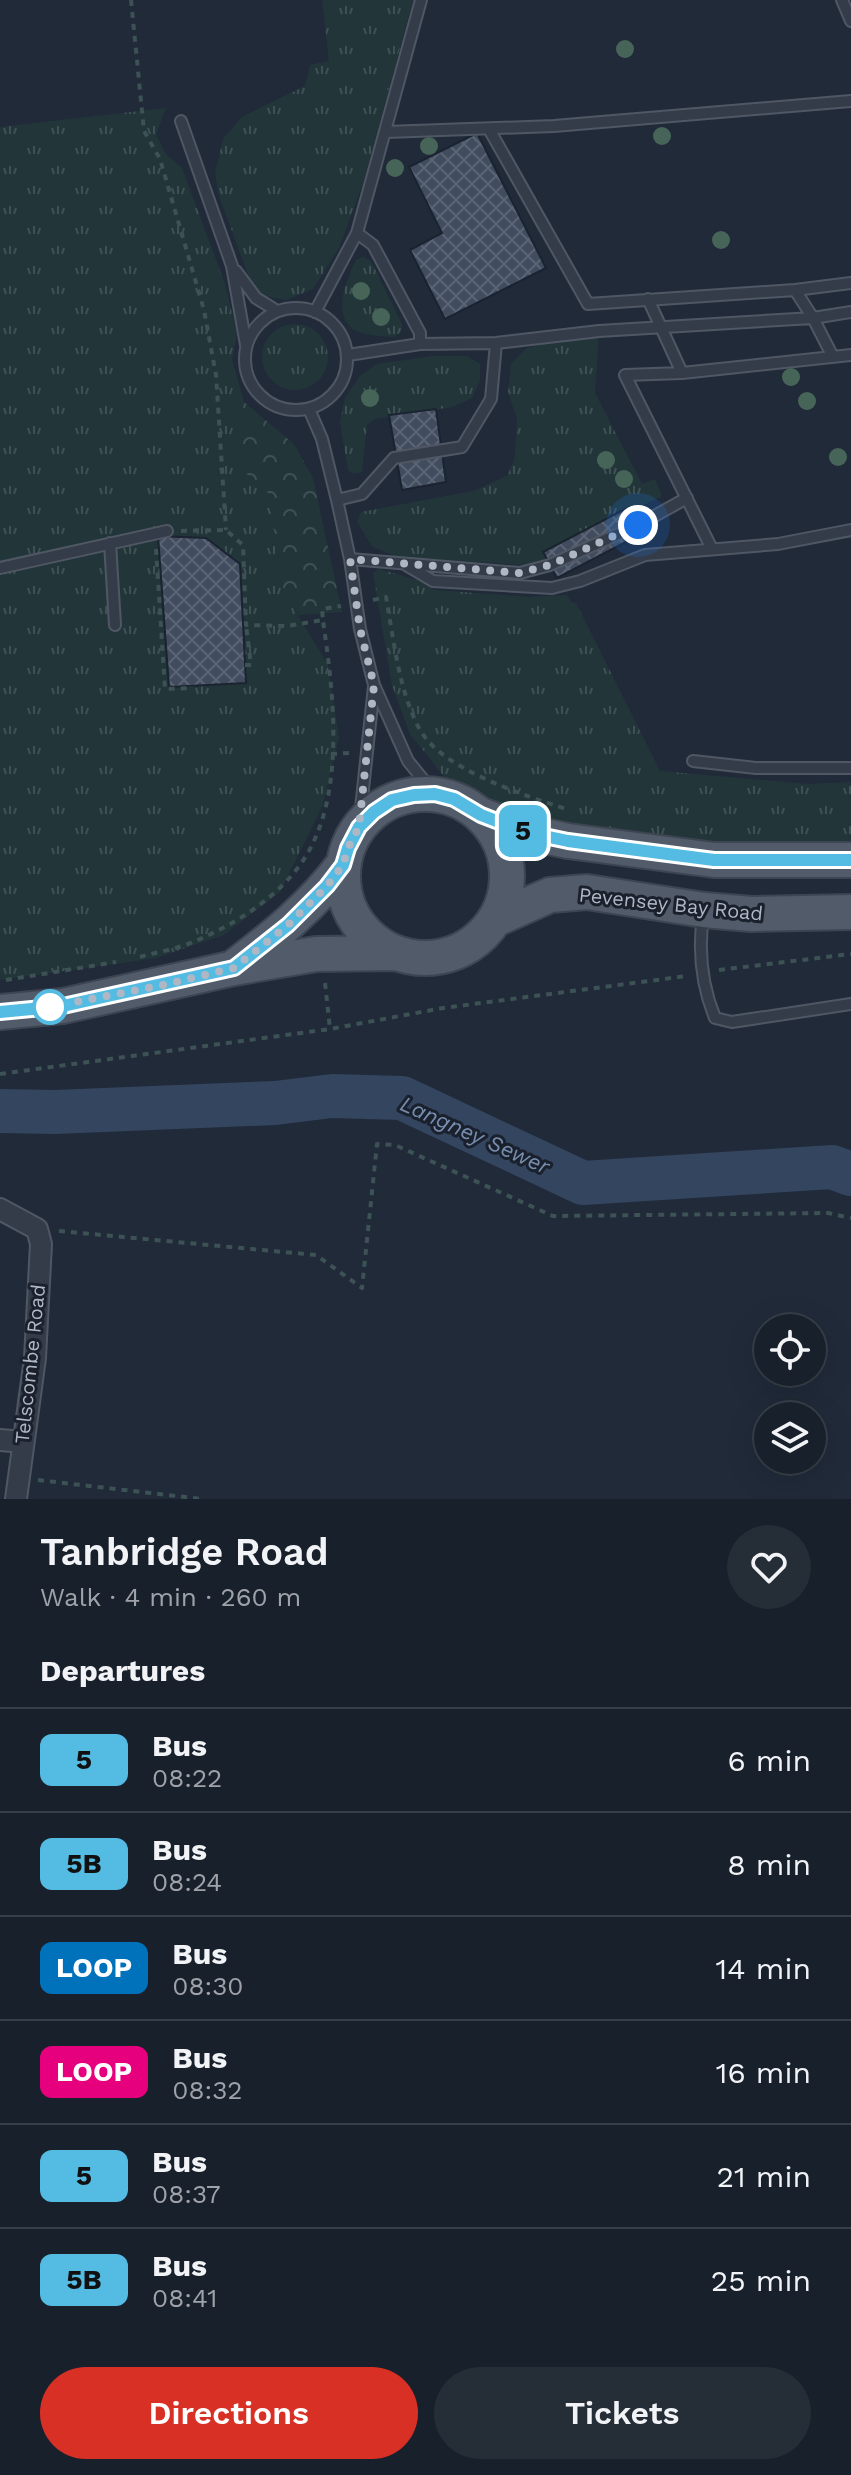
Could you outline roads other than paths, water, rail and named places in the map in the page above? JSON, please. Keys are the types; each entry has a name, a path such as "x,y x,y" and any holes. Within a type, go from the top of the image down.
{"main road":[{"path":"481,815 501,843 507,869 506,895 496,919 480,938 460,951 436,958 397,953 369,936 354,917 345,895 343,865 348,848 359,827 374,812 392,800 414,795 435,794 454,799 481,815 525,832 568,841 714,860 851,860"},
{"path":"234,968 288,925 343,865"},
{"name":"Pevensey Bay Road","path":"496,919 550,895 587,892 751,914 851,912"},
{"path":"0,1012 63,1006 234,968 321,953 397,953"}],"street":[{"name":"Telscombe Road","path":"0,1209 37,1229 41,1244 35,1358 16,1499"},
{"path":"0,1440 23,1442"}],"lane":[{"path":"315,312 357,233 421,0"},
{"path":"842,0 851,21"},
{"path":"386,132 569,125 851,101"},
{"path":"181,121 232,266 246,345 244,361 254,389 265,400 279,407 309,409 332,395 340,385 348,355 334,326 315,312 303,308 277,311 263,319 246,345"},
{"path":"489,129 588,304 795,290 851,283"},
{"path":"357,233 373,245 420,333 420,344"},
{"path":"232,266 256,298 277,311"},
{"path":"795,290 833,357"},
{"path":"648,299 682,373"},
{"path":"348,355 420,344 496,343 552,335 813,318 851,312"},
{"path":"337,500 362,494 394,458 462,447 491,399 496,343"},
{"path":"712,549 625,375 682,373 851,355"},
{"path":"309,409 322,439 337,500 374,685 408,761 435,794"},
{"path":"350,559 520,573 563,560 687,498"},
{"path":"406,565 433,581 552,588 596,575 645,555 778,544 851,530"},
{"path":"0,568 161,532"},
{"path":"110,543 115,625"},
{"path":"359,827 374,685"},
{"path":"693,761 756,768 851,768"},
{"path":"704,910 699,950 706,998 715,1018 732,1022 851,1004"}],"waterway":[{"name":"Langney Sewer","path":"0,1111 55,1112 275,1103 332,1096 402,1098 583,1183 832,1167 851,1174"}]}
